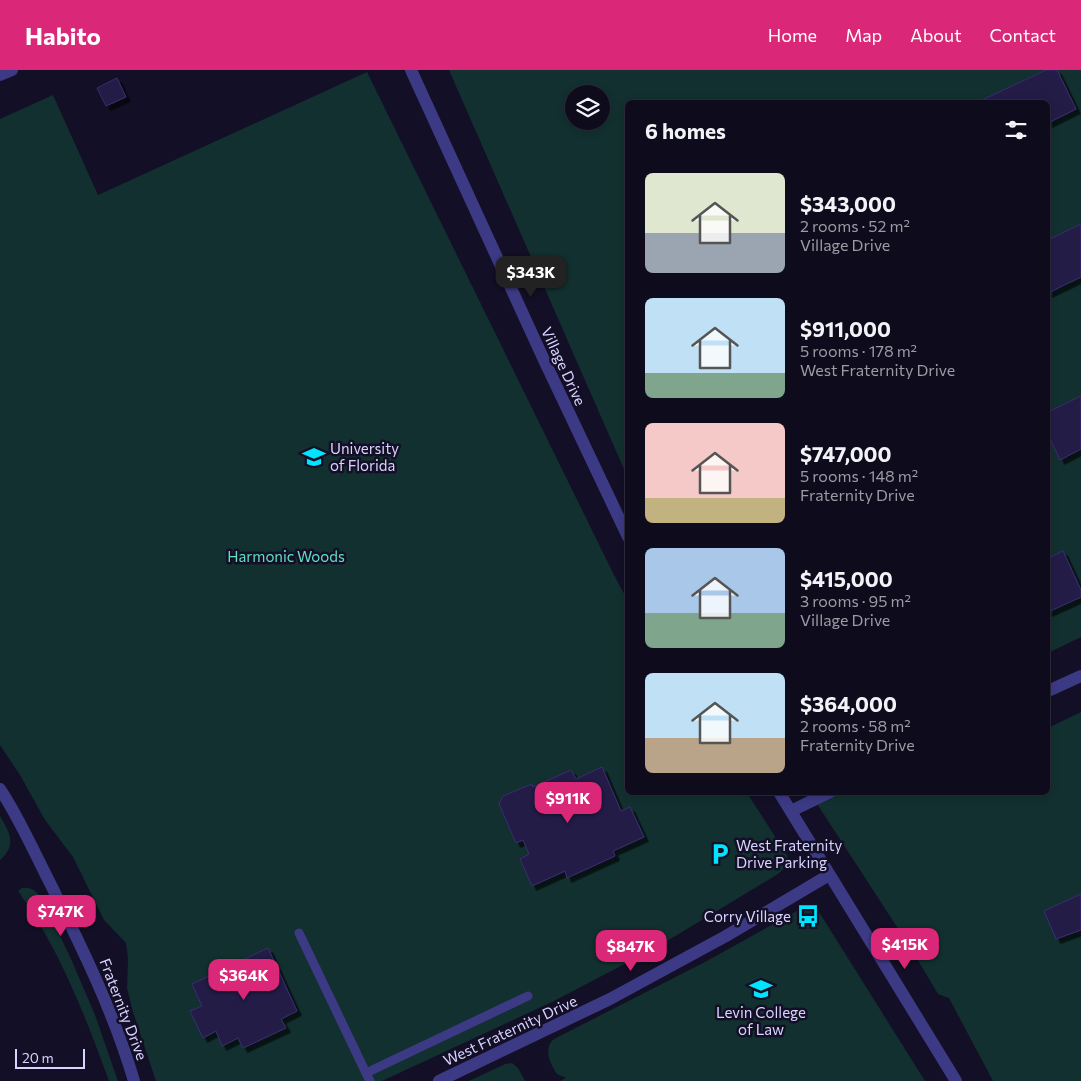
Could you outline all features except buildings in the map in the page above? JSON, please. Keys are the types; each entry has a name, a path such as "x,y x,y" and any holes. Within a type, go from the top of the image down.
{"street":[{"path":"0,76 12,70"},
{"name":"Village Drive","path":"411,70 563,402 625,532"},
{"path":"1050,690 1081,676"},
{"name":"Fraternity Drive","path":"0,789 24,830 94,974 122,1040 134,1081"},
{"path":"781,795 956,1081"},
{"path":"791,811 824,795"},
{"name":"West Fraternity Drive","path":"439,1081 610,999 726,936 829,875"}],"lane":[{"path":"299,933 368,1077 528,996"}],"green space":[{"path":"449,70 1046,70 982,100 625,100 625,471"},
{"path":"1057,70 1081,70 1081,224 1050,239 1050,122 1076,109"},
{"name":"Harmonic Woods","path":"367,72 625,595 625,795 748,795 787,855 789,864 778,874 657,947 554,1001 382,1081 156,1081 127,988 128,958 126,943 104,920 73,857 45,820 20,775 0,745 0,119 53,95 98,195"},
{"path":"1081,277 1081,396 1050,411 1050,292"},
{"path":"1050,438 1060,459 1081,449 1081,590 1063,551 1050,557"},
{"path":"1081,597 1081,637 1050,652 1050,611"},
{"path":"1081,712 1081,1081 993,1081 949,998 938,994 910,947 811,795 1050,795 1050,727"},
{"path":"0,816 9,833 10,844 9,849 0,860"},
{"path":"22,888 32,889 43,900 95,1015 118,1081 109,1081 70,983 46,935 18,891"},
{"name":"Levin College of Law","path":"806,906 814,908 819,912 925,1081 560,1081 566,1078 557,1074 552,1066 548,1051 554,1039 703,963"},
{"path":"512,1063 518,1068 525,1081 469,1081 505,1064"}],"place":[{"name":"University of Florida","path":"314,457"},
{"name":"West Fraternity Drive Parking","path":"720,854"},
{"name":"Corry Village","path":"808,916"},
{"name":"Levin College of Law","path":"761,989"}]}
